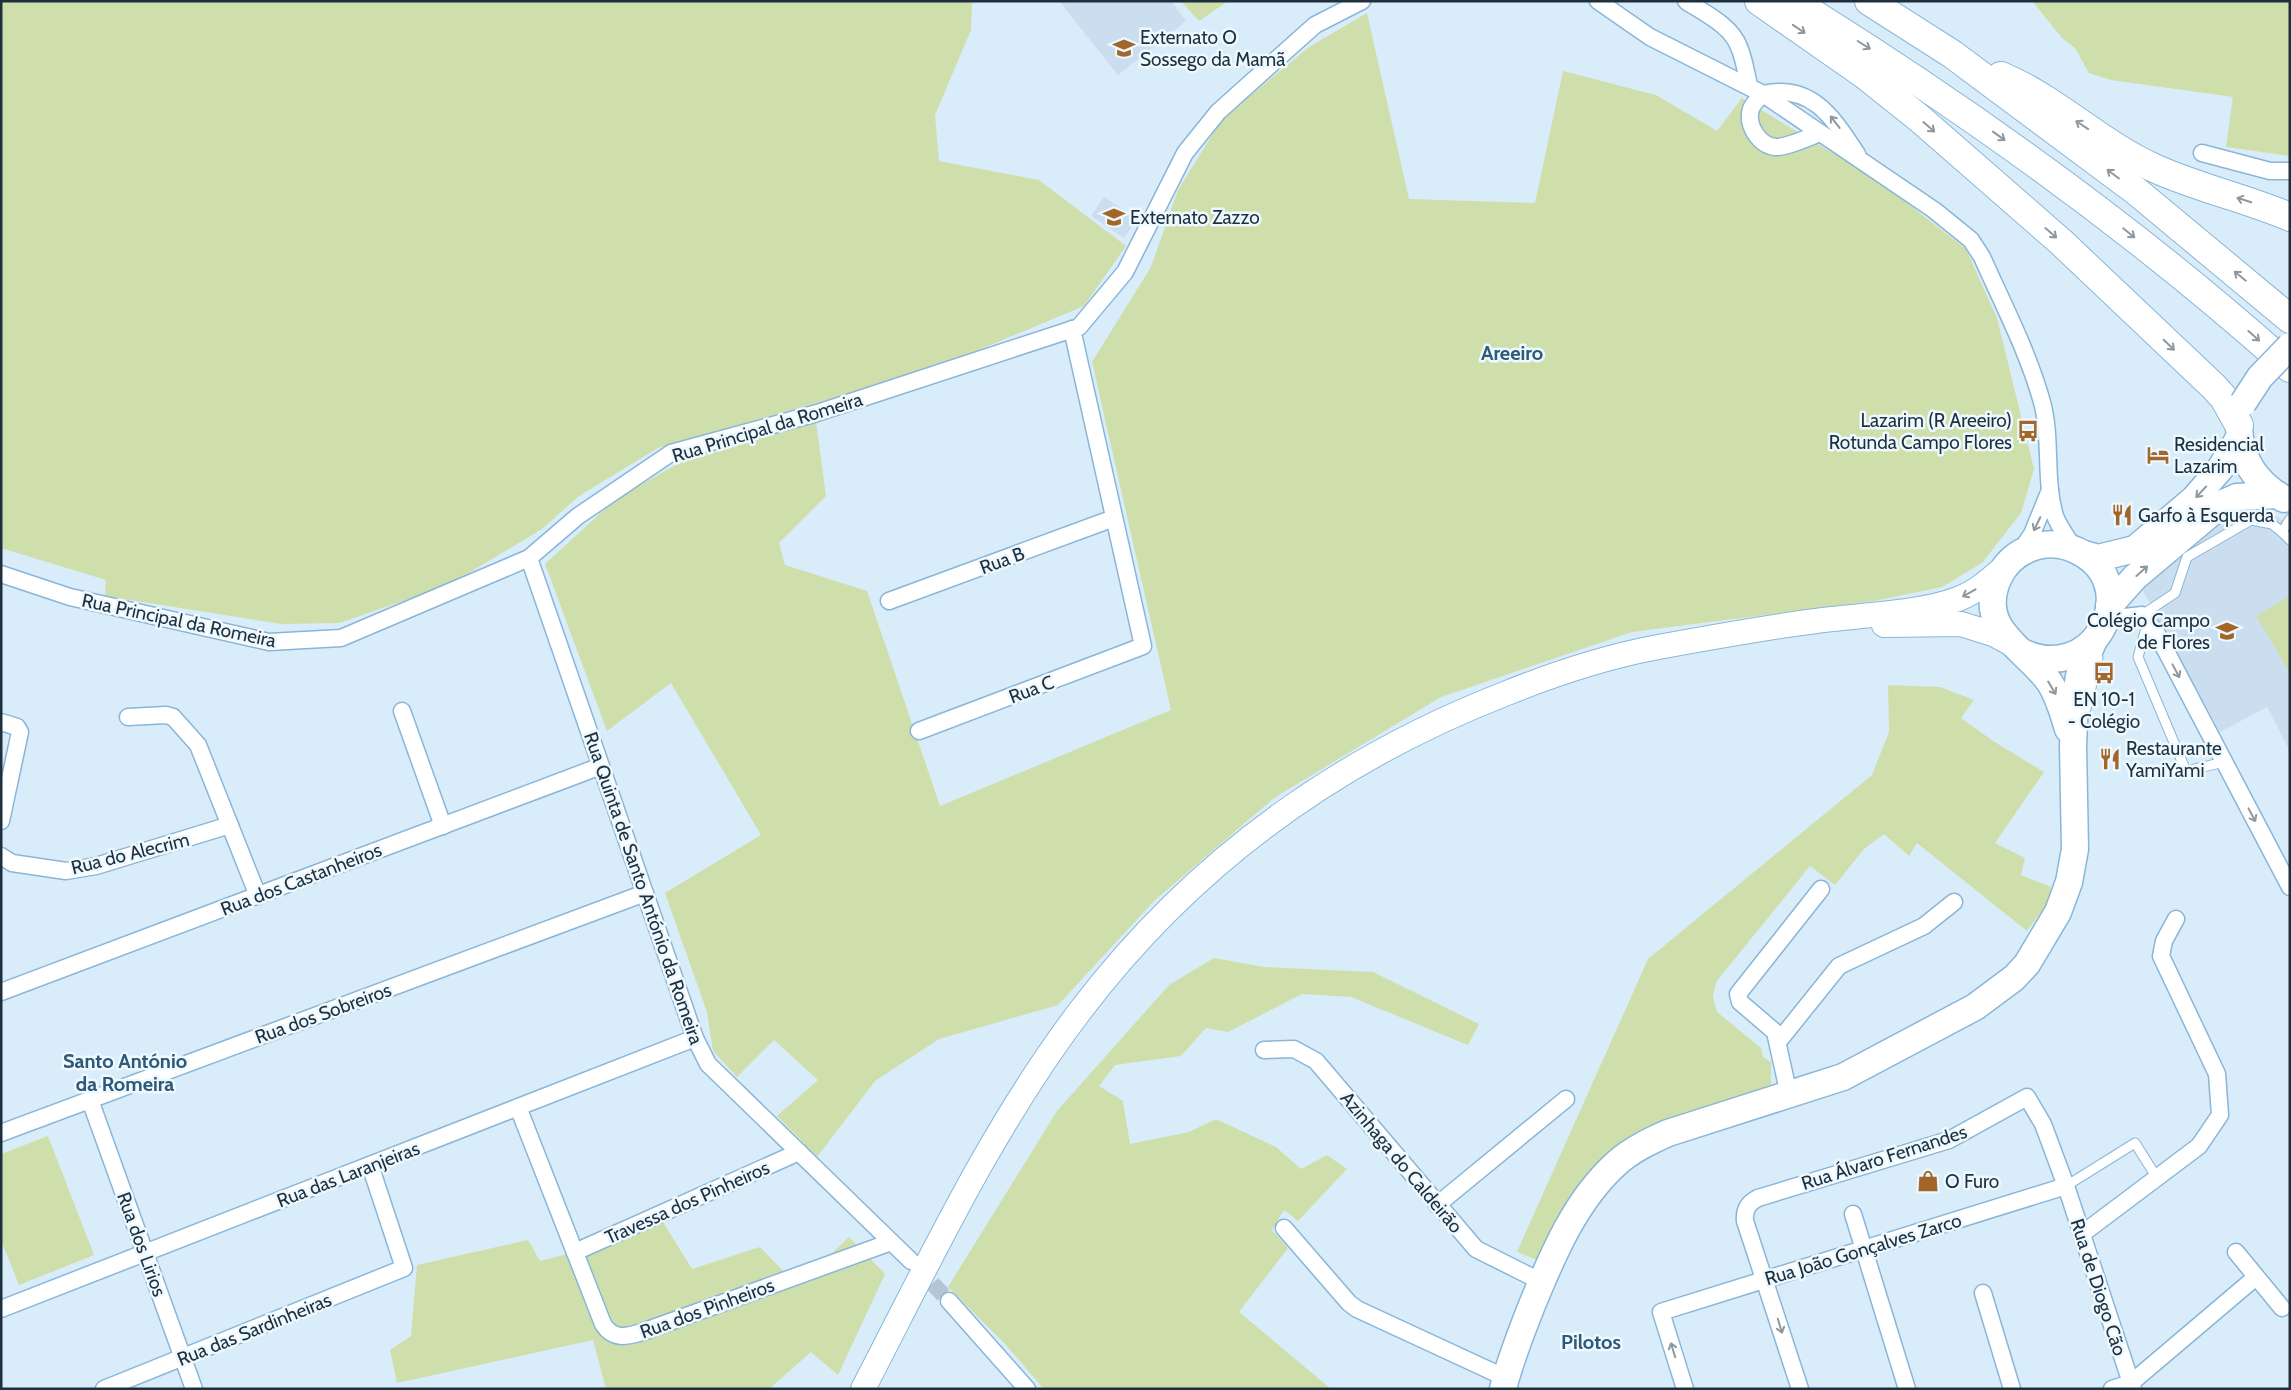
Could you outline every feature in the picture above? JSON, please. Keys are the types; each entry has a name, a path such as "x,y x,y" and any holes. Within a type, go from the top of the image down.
{"highway":[{"path":"1759,1 1865,75 1919,118 2061,242 2213,386 2241,422"},
{"path":"1793,1 1930,88 2093,204 2193,284 2290,368"},
{"path":"1869,1 1952,54 2136,191 2290,319"},
{"path":"1952,54 2024,86 2111,145 2154,168 2290,217"}],"main road":[{"path":"862,1389 986,1154 1026,1090 1080,1011 1128,953 1181,898 1242,843 1313,792 1381,750 1455,713 1539,680 1657,648 1806,622 1929,606 1958,599 1987,583 2012,559 2039,545 2052,544 2098,558 2135,549 2194,499 2220,469 2260,377 2290,346"},
{"path":"2241,422 2247,464 2257,479 2284,499"},
{"path":"875,1389 990,1172 1030,1105 1101,1004 1144,953 1190,905 1244,857 1305,811 1379,765 1478,716 1530,695 1615,669 1697,651 1893,624 1961,624 1993,634 2032,657 2058,660 2083,651 2135,577 2209,512 2237,497 2252,508 2284,499"},
{"path":"1505,1383 1542,1282 1559,1243 1578,1210 1598,1183 1618,1162 1642,1145 1668,1133 1843,1077 1975,1007 2014,978 2027,964 2058,912 2069,882 2075,849 2073,746 2075,700 2079,676 2102,625 2105,580 2099,568 2079,551"},
{"path":"2012,559 1996,584 1994,608 2002,632 2049,682 2059,699 2073,746"}],"street":[{"name":"Rua Principal da Romeira","path":"1,574 70,597 269,642 341,638 529,558 578,516 671,453 817,413 1079,327 1125,272 1185,152 1218,112 1316,25 1362,1"},
{"path":"1598,1 1650,37 1763,94 1957,227 1971,240 1982,257 2031,369 2042,403 2046,426 2050,490 2056,516 2079,551"},
{"path":"1686,1 1722,25 1732,35 1739,46 1748,85"},
{"path":"1820,133 1777,147 1767,144 1758,137 1752,128 1751,108 1763,94 1779,90 1802,95 1833,118 1863,162"},
{"path":"2202,152 2270,171 2290,171"},
{"path":"1072,329 1114,518"},
{"path":"2012,559 2032,534 2050,490"},
{"name":"Rua B","path":"889,601 1114,518"},
{"name":"Rua C","path":"919,731 1143,646 1114,518"},
{"name":"Rua Quinta de Santo António da Romeira","path":"529,558 695,1038 708,1064 911,1261"},
{"path":"2102,625 2146,620 2290,887"},
{"path":"402,711 443,826"},
{"path":"128,717 166,715 183,726 198,745 258,896"},
{"path":"1,722 17,727 20,732 1,821"},
{"name":"Rua dos Castanheiros","path":"1,992 601,766"},
{"name":"Rua do Alecrim","path":"1,856 12,863 66,871 96,866 230,825"},
{"path":"1789,1095 1778,1042 1773,1030 1740,1002 1738,994 1821,889"},
{"name":"Rua dos Sobreiros","path":"1,1132 645,893"},
{"path":"1778,1042 1839,966 1924,926 1954,902"},
{"path":"2082,1234 2199,1146 2220,1115 2217,1074 2161,956 2164,941 2176,920"},
{"name":"Rua das Laranjeiras","path":"1,1309 695,1038"},
{"name":"Azinhaga do Caldeirão","path":"1264,1050 1294,1049 1316,1061 1476,1249 1542,1282"},
{"name":"Rua Álvaro Fernandes","path":"1766,1279 1745,1221 1746,1209 1753,1200 1949,1140 2027,1097 2043,1124 2066,1186"},
{"path":"1437,1205 1566,1099"},
{"name":"Rua dos Lirios","path":"90,1100 194,1389"},
{"name":"Rua dos Pinheiros","path":"518,1107 603,1324 612,1334 626,1337 891,1242"},
{"name":"Travessa dos Pinheiros","path":"575,1252 799,1152"},
{"name":"Rua das Sardinheiras","path":"104,1389 404,1268 370,1165"},
{"name":"Rua de Diogo Cão","path":"2066,1186 2132,1386"},
{"name":"Rua João Gonçalves Zarco","path":"1685,1389 1661,1312 2066,1186"},
{"path":"1853,1214 1907,1389"},
{"path":"1284,1228 1349,1304 1505,1383"},
{"path":"2236,1252 2282,1308"},
{"path":"2112,1389 2132,1386 2256,1277"},
{"path":"1766,1279 1800,1389"},
{"path":"1983,1293 2012,1389"},
{"path":"950,1301 1027,1389"}],"lane":[{"path":"2224,762 2186,771 2138,658 2146,620 2175,592 2187,557 2252,508 2290,540"},
{"path":"2282,532 2290,519"},
{"path":"2066,1186 2135,1143 2157,1178"}],"shaded area":[{"name":"Externato O Sossego da Mamã","path":"1059,1 1171,1 1186,21 1118,75"},
{"name":"Externato Zazzo","path":"1104,197 1137,219 1124,238 1091,216"},
{"name":"Colégio Campo de Flores","path":"2244,513 2274,514 2290,526 2290,751 2267,707 2220,732 2142,589 2206,532 2231,517"}],"green space":[{"path":"1,1 972,1 971,30 935,115 939,161 1039,180 1126,246 1084,306 931,370 658,448 579,496 542,529 447,586 339,623 281,624 105,596 106,580 1,548"},
{"path":"1181,1 1228,1 1199,21"},
{"path":"2032,1 2290,1 2290,156 2226,147 2233,97 2111,80 2089,73 2075,48 2062,38"},
{"path":"1367,13 1409,199 1535,203 1563,71 1656,95 1717,131 1742,98 1880,182 1966,249 1997,318 2034,469 2021,513 1982,563 1942,587 1874,601 1632,632 1441,697 1274,798 1155,900 1058,1005 939,1039 875,1081 817,1157 777,1116 818,1080 774,1040 737,1077 713,1051 707,1012 665,893 761,835 671,683 607,731 545,564 616,499 679,463 816,422 826,496 779,543 785,565 867,591 940,806 1171,710 1092,362 1151,267 1178,190 1222,119 1309,47"},
{"path":"2290,596 2290,673 2256,616"},
{"path":"1888,685 1940,687 1974,700 1961,718 1993,741 2044,772 1995,843 2025,858 2021,875 2051,887 2047,904 2027,931 1917,843 1909,856 1884,834 1864,849 1835,885 1810,866 1716,982 1713,997 1717,1012 1761,1048 1763,1057 1771,1062 1771,1092 1651,1128 1540,1261 1517,1252 1648,959 1872,775 1889,732"},
{"path":"1214,958 1264,967 1373,972 1479,1024 1468,1045 1351,997 1302,994 1228,1032 1206,1028 1181,1056 1115,1065 1099,1086 1123,1101 1130,1144 1189,1132 1216,1119 1276,1147 1301,1169 1327,1155 1347,1169 1298,1221 1284,1210 1272,1230 1288,1248 1239,1312 1331,1389 1044,1389 1005,1344 948,1287 1057,1111 1169,985"},
{"path":"48,1136 94,1255 19,1285 1,1240 1,1154"},
{"path":"658,1214 692,1269 760,1247 785,1273 814,1270 849,1237 885,1274 838,1375 811,1352 769,1389 606,1389 593,1340 397,1383 390,1350 411,1336 417,1265 528,1240 540,1261 575,1252"}],"tunnel":[{"path":"916,1266 949,1301"}],"place":[{"name":"Externato O Sossego da Mamã","path":"1124,48"},
{"name":"Externato Zazzo","path":"1114,217"},
{"name":"Lazarim (R Areeiro) Rotunda Campo Flores","path":"2028,431"},
{"name":"Residencial Lazarim","path":"2158,455"},
{"name":"Garfo à Esquerda","path":"2122,515"},
{"name":"Colégio Campo de Flores","path":"2227,631"},
{"name":"EN 10-1 - Colégio","path":"2104,673"},
{"name":"Restaurante YamiYami","path":"2110,759"},
{"name":"O Furo","path":"1928,1181"}],"district":[{"name":"Areeiro","path":"1512,353"},
{"name":"Santo António da Romeira","path":"125,1072"},
{"name":"Pilotos","path":"1591,1342"}]}
